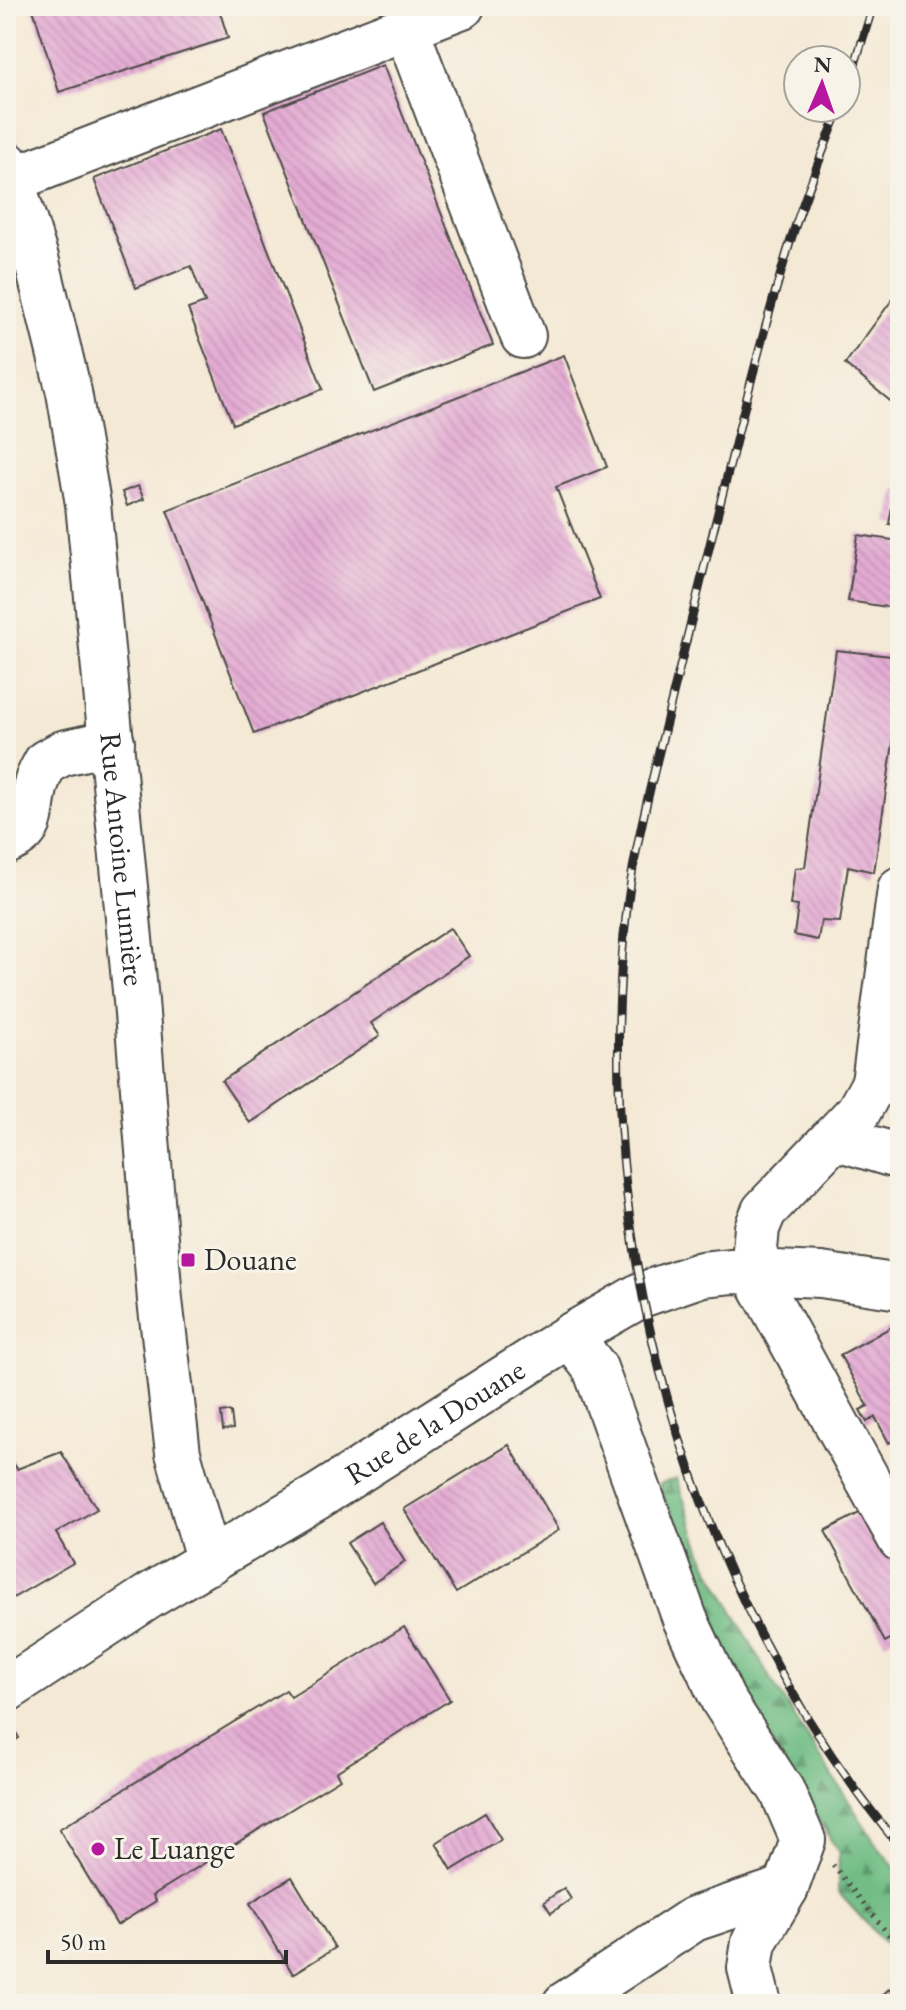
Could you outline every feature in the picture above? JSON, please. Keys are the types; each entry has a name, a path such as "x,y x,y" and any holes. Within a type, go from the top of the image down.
{"street":[{"path":"9,171 462,6"},
{"path":"406,28 523,336"},
{"name":"Rue Antoine Lumière","path":"9,171 21,267 69,392 88,504 112,742 160,1300 178,1453 209,1562"},
{"path":"6,842 20,837 30,822 34,791 46,762 63,753 112,742"},
{"path":"900,889 874,1083 858,1112 764,1211 757,1228 753,1271 886,1488 900,1539"},
{"path":"834,1137 900,1157"},
{"name":"Rue de la Douane","path":"6,1690 151,1595 319,1496 570,1336 619,1307 667,1285 702,1274 753,1271 821,1275 900,1287"},
{"path":"570,1336 595,1368 685,1619 723,1700 782,1791 803,1840 786,1888 754,1942 750,1968 759,2004"},
{"path":"565,2004 694,1919 786,1888"}],"path":[{"path":"803,1840 837,1868 900,1949"}],"green space":[{"path":"676,1478 705,1560 771,1680 878,1847 900,1873 900,1960 838,1892 839,1853 749,1705 706,1620 659,1484"}],"building":[{"path":"32,6 218,6 228,38 59,92"},
{"path":"383,65 493,345 374,392 264,112"},
{"path":"221,129 323,389 233,424 188,309 205,303 191,266 136,288 94,179"},
{"path":"900,289 900,409 845,364"},
{"path":"564,355 607,467 556,487 600,599 254,734 167,510"},
{"path":"138,486 144,499 127,506 122,492"},
{"path":"895,489 900,490 900,526 889,524"},
{"path":"858,535 900,541 900,609 848,601"},
{"path":"836,650 900,657 900,696 874,872 848,866 840,922 821,921 818,940 794,935 798,906 790,905 795,868 805,867"},
{"path":"450,928 469,956 371,1023 380,1036 250,1123 222,1081"},
{"path":"893,1326 900,1339 900,1437 889,1443 875,1417 867,1422 860,1410 868,1406 840,1355"},
{"path":"231,1412 233,1429 223,1430 221,1413"},
{"path":"509,1445 559,1530 456,1593 404,1509"},
{"path":"6,1451 17,1469 61,1452 97,1509 56,1533 73,1563 6,1602"},
{"path":"865,1510 900,1576 900,1634 885,1642 825,1531"},
{"path":"380,1522 405,1562 373,1583 347,1543"},
{"path":"404,1627 450,1700 336,1772 340,1779 153,1895 156,1901 117,1925 59,1829 286,1690 291,1697"},
{"path":"10,1722 19,1738 8,1745 6,1724"},
{"path":"485,1813 501,1840 452,1870 436,1843"},
{"path":"292,1877 335,1948 293,1974 250,1903"},
{"path":"564,1888 571,1899 551,1913 544,1902"},
{"path":"889,1989 900,2004 873,2004"}],"railway":[{"path":"861,44 873,6"},
{"path":"834,124 800,211 748,393 635,860 627,908 619,1032 623,1158 640,1282 669,1405 710,1525 763,1639 826,1747 900,1847"}],"place":[{"name":"Douane","path":"188,1260"},
{"name":"Le Luange","path":"98,1849"}]}
